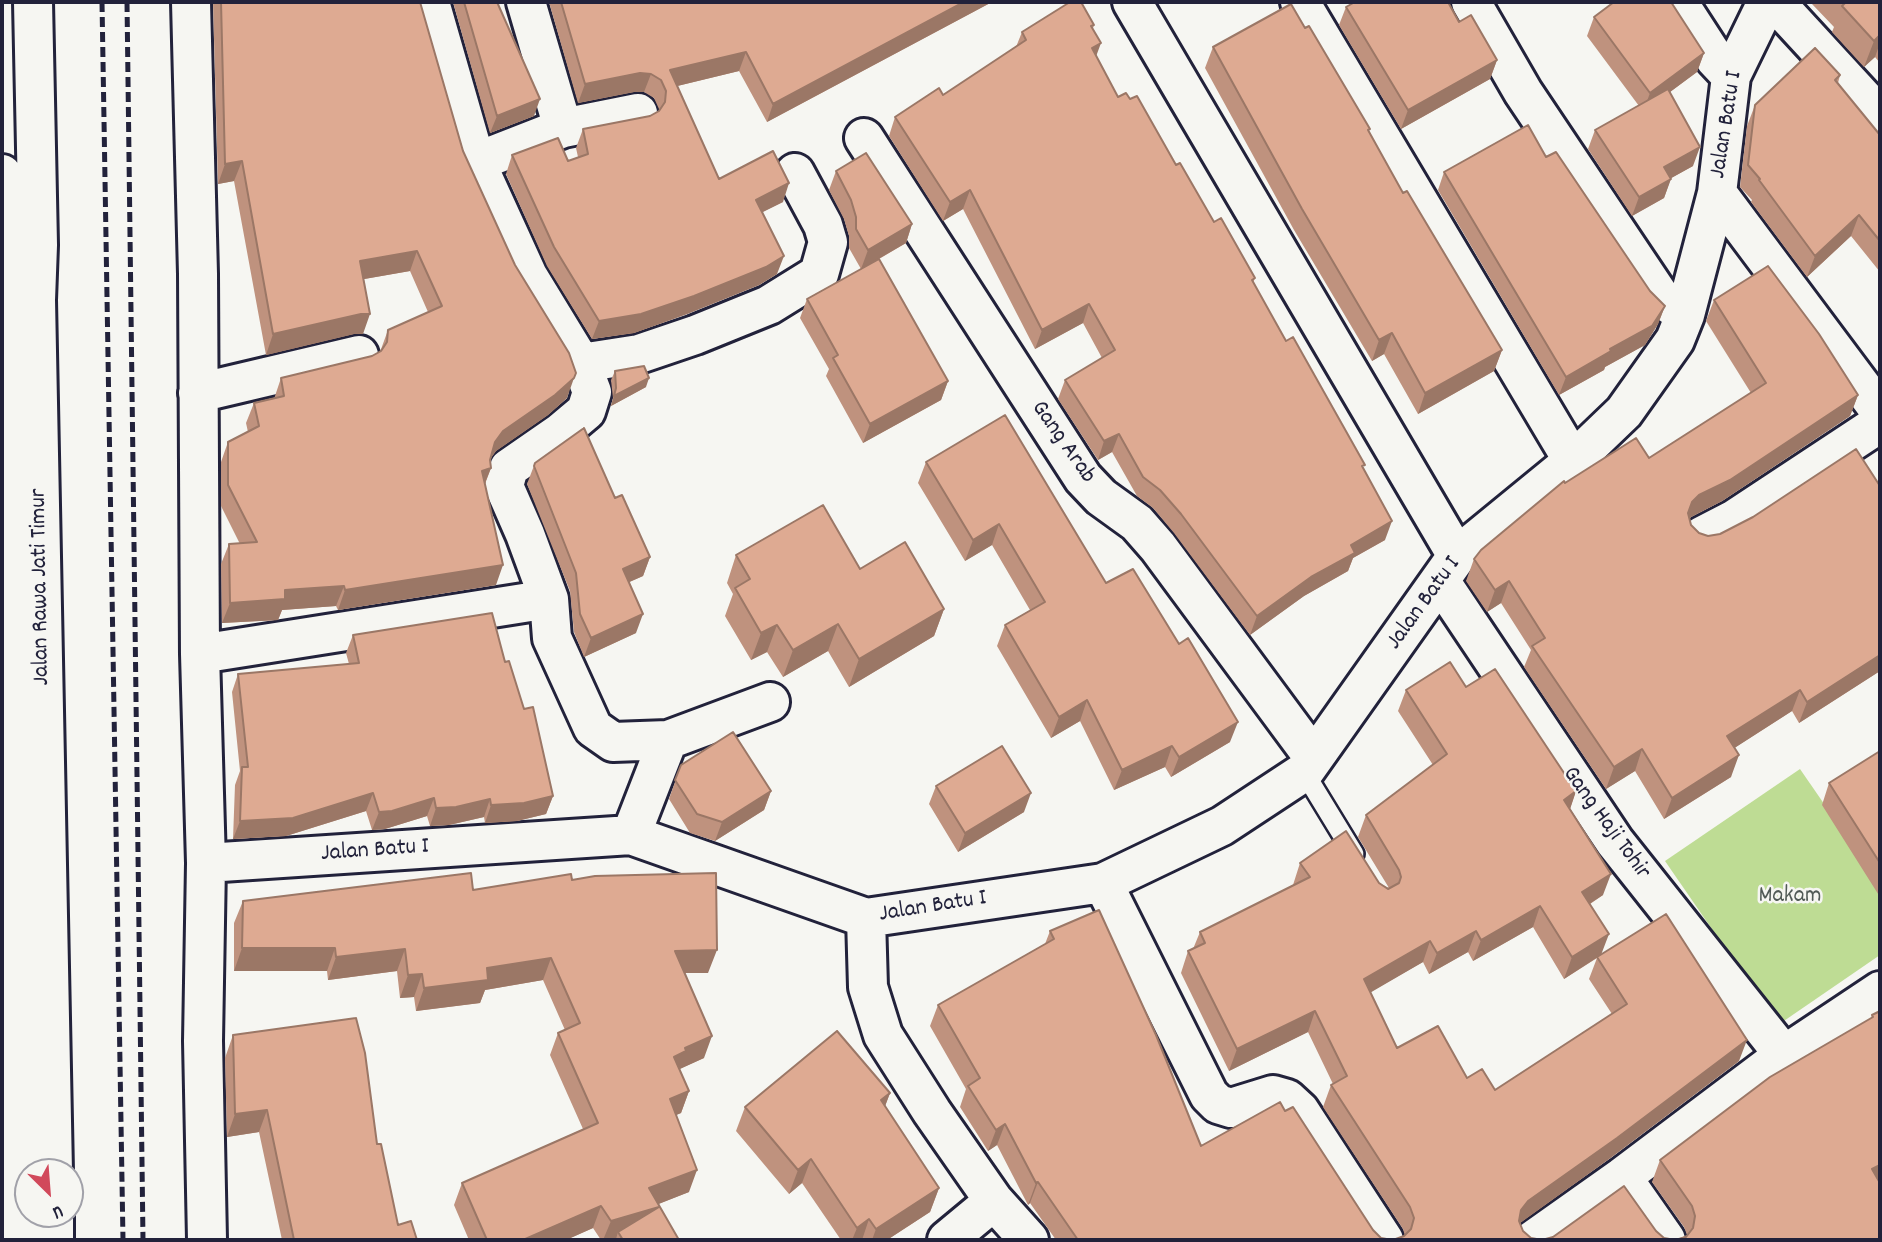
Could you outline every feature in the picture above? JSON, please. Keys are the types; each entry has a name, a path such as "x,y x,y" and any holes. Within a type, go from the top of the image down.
{"street":[{"name":"Jalan Rawa Jati Timur","path":"33,2 53,1158"},
{"path":"191,2 200,654 206,863 203,1041 208,1240"},
{"path":"430,2 476,162 528,276 581,363 592,392 586,411 509,468 504,486 526,534 549,600 552,638 593,728 613,742 668,740 769,702"},
{"path":"526,2 564,128"},
{"name":"Gang Haji Tohir","path":"1132,2 1449,569 1615,842 1784,1055"},
{"path":"1300,2 1573,461"},
{"path":"1471,2 1523,92 1661,298 1685,315"},
{"path":"1678,2 1715,59 1731,76"},
{"name":"Jalan Batu I","path":"206,863 631,835 866,918 1103,883 1222,826 1309,765 1449,569 1573,461 1624,412 1675,340 1685,315 1717,193 1731,76 1767,2"},
{"path":"1775,2 1880,116"},
{"path":"476,162 564,128 638,113"},
{"name":"Gang Arab","path":"864,138 1083,478 1101,497 1137,523 1158,547 1309,765"},
{"path":"581,363 639,354 695,335 769,305 819,274 828,242 823,225 795,173"},
{"name":"Jalan Rawa Jati Timur","path":"2,174 22,1240"},
{"path":"1717,193 1880,411"},
{"path":"198,393 359,355"},
{"path":"1702,536 1733,520 1880,423"},
{"path":"200,654 549,600"},
{"path":"631,835 668,740"},
{"path":"1103,883 1209,1095 1218,1104 1231,1108 1273,1095 1287,1099 1300,1111 1384,1240"},
{"name":"Jalan Batu I","path":"866,918 868,987 883,1035 994,1201 1029,1240"},
{"path":"1533,1240 1784,1055 1880,991"},
{"path":"1622,1177 1666,1240"},
{"path":"947,1240 994,1201"}],"lane":[{"path":"1309,765 1367,875"}],"green space":[{"name":"Makam","path":"1800,769 1880,885 1880,955 1778,1025 1665,861"}],"building":[{"path":"221,2 420,2 463,151 515,265 569,353 576,373 555,395 503,431 495,442 490,460 491,468 482,471 503,565 345,590 344,586 285,590 285,599 230,603 229,544 257,542 228,485 228,442 259,426 254,403 284,396 281,378 372,356 381,351 387,342 388,330 442,306 417,251 360,261 370,314 273,334 242,161 225,164"},
{"path":"464,2 497,2 540,99 497,116"},
{"path":"561,2 964,2 773,104 746,52 670,70 719,179 773,151 789,183 756,200 784,256 766,267 694,296 641,314 599,321 554,247 512,155 558,138 568,161 588,154 583,129 650,116 659,111 665,102 666,91 661,80 651,74 640,73 585,84"},
{"path":"1070,2 1081,2 1094,25 1091,26 1101,43 1092,48 1118,97 1126,93 1130,99 1137,96 1176,165 1180,163 1214,222 1221,218 1286,341 1293,337 1365,465 1362,466 1392,521 1351,545 1355,553 1311,577 1257,616 1181,514 1160,490 1143,477 1119,434 1104,441 1065,380 1115,350 1089,304 1042,330 970,190 950,202 895,117 939,88 943,95 1026,40 1022,32"},
{"path":"1355,2 1448,2 1459,22 1471,15 1497,60 1408,110 1346,7"},
{"path":"1614,2 1671,2 1704,53 1650,93 1594,17"},
{"path":"1846,2 1880,2 1880,35 1874,41 1842,6"},
{"path":"1291,4 1305,28 1309,26 1370,129 1368,130 1403,193 1407,191 1502,350 1425,393 1392,333 1379,340 1302,209 1213,47"},
{"path":"1815,48 1840,75 1835,80 1880,135 1880,241 1859,215 1815,256 1748,165 1755,105"},
{"path":"1668,89 1700,147 1664,167 1671,179 1639,197 1595,130"},
{"path":"1528,125 1546,157 1556,152 1650,291 1665,306 1652,326 1566,377 1444,172"},
{"path":"866,153 912,224 868,250 856,229 851,200 836,171"},
{"path":"879,259 948,381 870,424 833,358 838,355 807,299"},
{"path":"1768,266 1819,334 1858,395 1730,480 1699,495 1692,502 1688,513 1691,525 1699,533 1708,536 1720,534 1753,517 1856,449 1880,486 1880,655 1807,702 1800,690 1727,736 1739,755 1672,798 1642,749 1614,767 1532,646 1545,638 1509,581 1495,590 1474,559 1481,550 1564,481 1565,483 1636,438 1649,458 1766,383 1714,300"},
{"path":"644,366 649,378 614,396 615,371"},
{"path":"1005,415 1106,583 1133,569 1179,644 1188,638 1238,722 1179,757 1172,746 1122,770 1087,700 1059,717 1005,625 1045,602 999,524 973,540 926,462"},
{"path":"584,428 615,498 622,495 650,557 623,569 643,614 591,638 580,614 576,573 534,466"},
{"path":"823,505 860,569 905,542 944,609 859,659 838,624 793,650 777,625 761,633 735,588 750,579 736,555"},
{"path":"492,613 505,662 509,661 524,709 533,707 553,796 524,803 491,805 490,799 456,807 436,808 434,798 392,811 379,812 373,793 293,818 240,821 242,767 248,767 238,674 359,663 353,635"},
{"path":"1450,662 1466,687 1495,669 1576,791 1564,800 1611,874 1582,892 1609,934 1572,957 1540,906 1481,940 1476,931 1437,953 1430,941 1364,979 1397,1048 1438,1026 1467,1078 1482,1069 1495,1090 1627,1004 1597,957 1666,914 1747,1040 1528,1201 1521,1210 1519,1221 1523,1231 1531,1238 1542,1240 1393,1240 1404,1236 1411,1229 1414,1218 1410,1207 1331,1085 1347,1076 1315,1011 1237,1049 1188,951 1205,943 1200,932 1310,877 1300,863 1346,831 1379,883 1388,889 1399,883 1399,870 1366,815 1447,754 1406,690"},
{"path":"733,732 771,791 722,822 697,814 675,780 681,765"},
{"path":"1002,746 1031,793 965,833 936,786"},
{"path":"1880,751 1880,863 1829,783"},
{"path":"471,873 473,890 571,874 572,880 595,876 716,873 717,950 675,951 712,1036 685,1048 686,1051 674,1057 689,1091 670,1099 697,1170 649,1188 679,1240 623,1240 618,1232 659,1207 611,1221 601,1206 523,1240 487,1240 462,1183 598,1123 558,1033 580,1023 551,958 487,968 488,980 424,988 422,974 408,975 405,949 336,957 335,948 242,948 243,901"},
{"path":"1099,910 1156,1035 1201,1146 1280,1102 1285,1111 1293,1107 1373,1230 1381,1238 1392,1240 1078,1240 1038,1182 1036,1183 1005,1124 996,1130 968,1086 980,1078 938,1005 1054,939 1050,931"},
{"path":"1880,1011 1880,1165 1872,1169 1880,1183 1880,1240 1675,1240 1686,1237 1693,1228 1695,1216 1692,1206 1660,1160 1770,1077"},
{"path":"356,1018 365,1053 377,1144 381,1144 398,1225 411,1221 417,1240 294,1240 267,1110 235,1114 233,1035"},
{"path":"837,1031 890,1093 881,1100 939,1188 876,1229 869,1219 857,1228 811,1159 798,1170 745,1107"},
{"path":"1624,1186 1656,1231 1664,1238 1675,1240 1542,1240 1553,1237"}],"railway":[{"path":"102,2 123,1240"},
{"path":"127,2 143,1240"}]}
